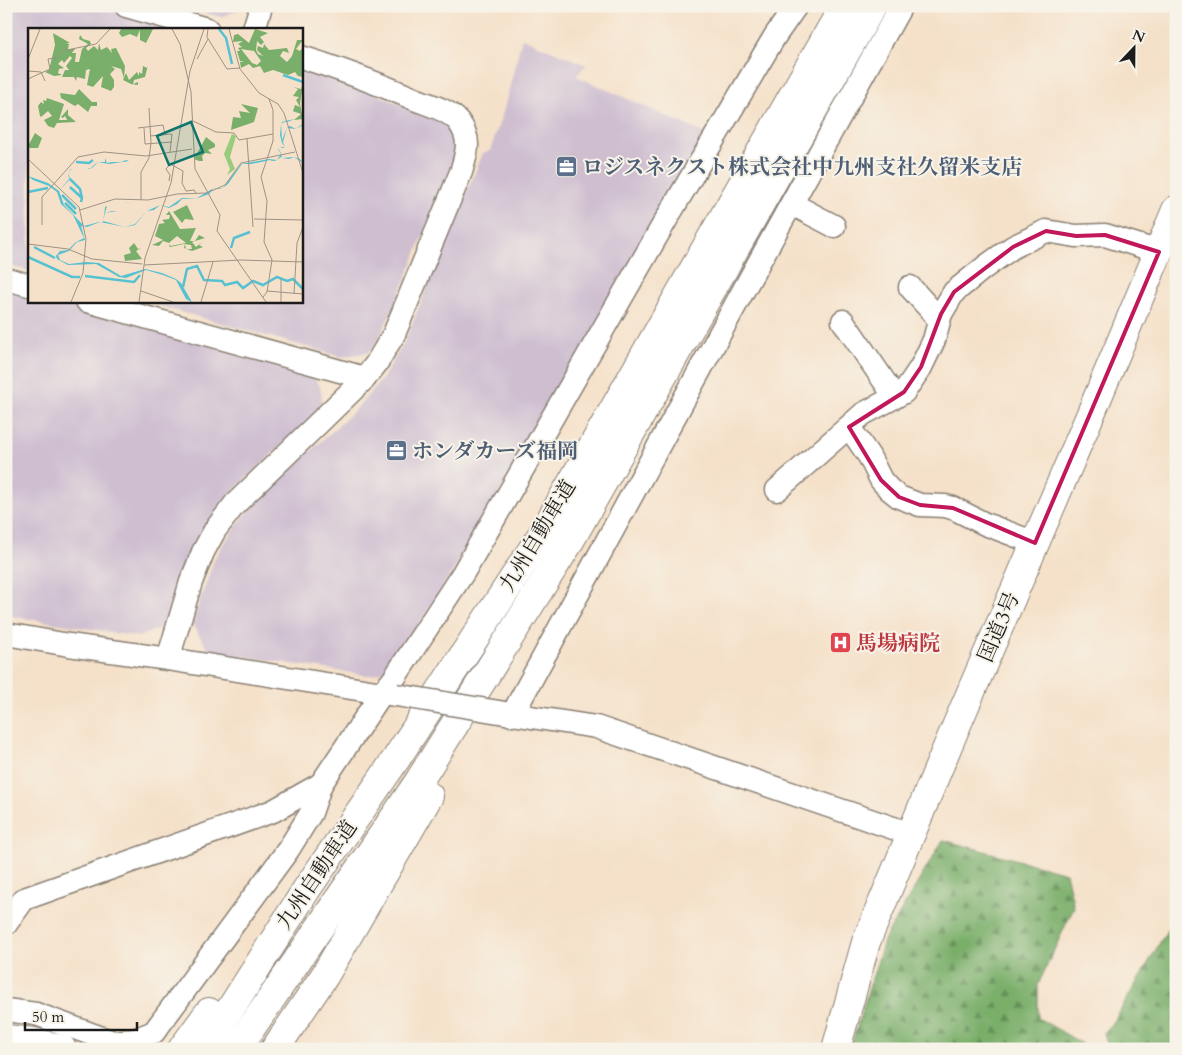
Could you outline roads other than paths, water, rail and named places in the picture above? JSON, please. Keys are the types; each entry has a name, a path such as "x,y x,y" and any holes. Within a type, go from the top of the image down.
{"highway":[{"name":"九州自動車道","path":"204,1049 308,887 396,759 543,533 844,6"},
{"name":"九州自動車道","path":"237,1049 419,781 567,546 872,6"},
{"name":"国道3号","path":"836,1049 866,942 1174,218"},
{"path":"275,1049 325,975 434,788 567,546"},
{"path":"182,1049 232,982 308,887"},
{"path":"292,1049 325,975"},
{"path":"6,1039 34,1042 62,1049"}],"street":[{"path":"126,6 203,28"},
{"path":"254,28 260,6"},
{"path":"6,1010 36,1014 113,1042 134,1040 154,1032 288,850 311,813 321,784 389,694 393,680 463,573 670,213 796,6"},
{"path":"509,714 901,6"},
{"path":"168,659 191,582 203,552 215,530 235,504 365,378 394,334 468,150 465,132 457,119 444,111 388,88 302,57"},
{"path":"792,204 834,226"},
{"path":"777,490 863,414 904,392 921,367 934,340 941,314 954,292 1013,247 1046,231 1076,236 1105,235 1159,252"},
{"path":"6,279 28,285"},
{"path":"910,287 939,319"},
{"path":"91,302 365,378"},
{"path":"844,321 895,397"},
{"path":"849,426 869,456 881,480 900,497 920,505 954,508 985,524 1035,543"},
{"path":"6,634 596,727 912,834"},
{"path":"6,924 24,900 274,811 321,784"}],"place":[{"name":"ロジスネクスト株式会社中九州支社久留米支店","path":"566,167"},
{"name":"ホンダカーズ福岡","path":"396,451"},
{"name":"馬場病院","path":"840,643"}]}
